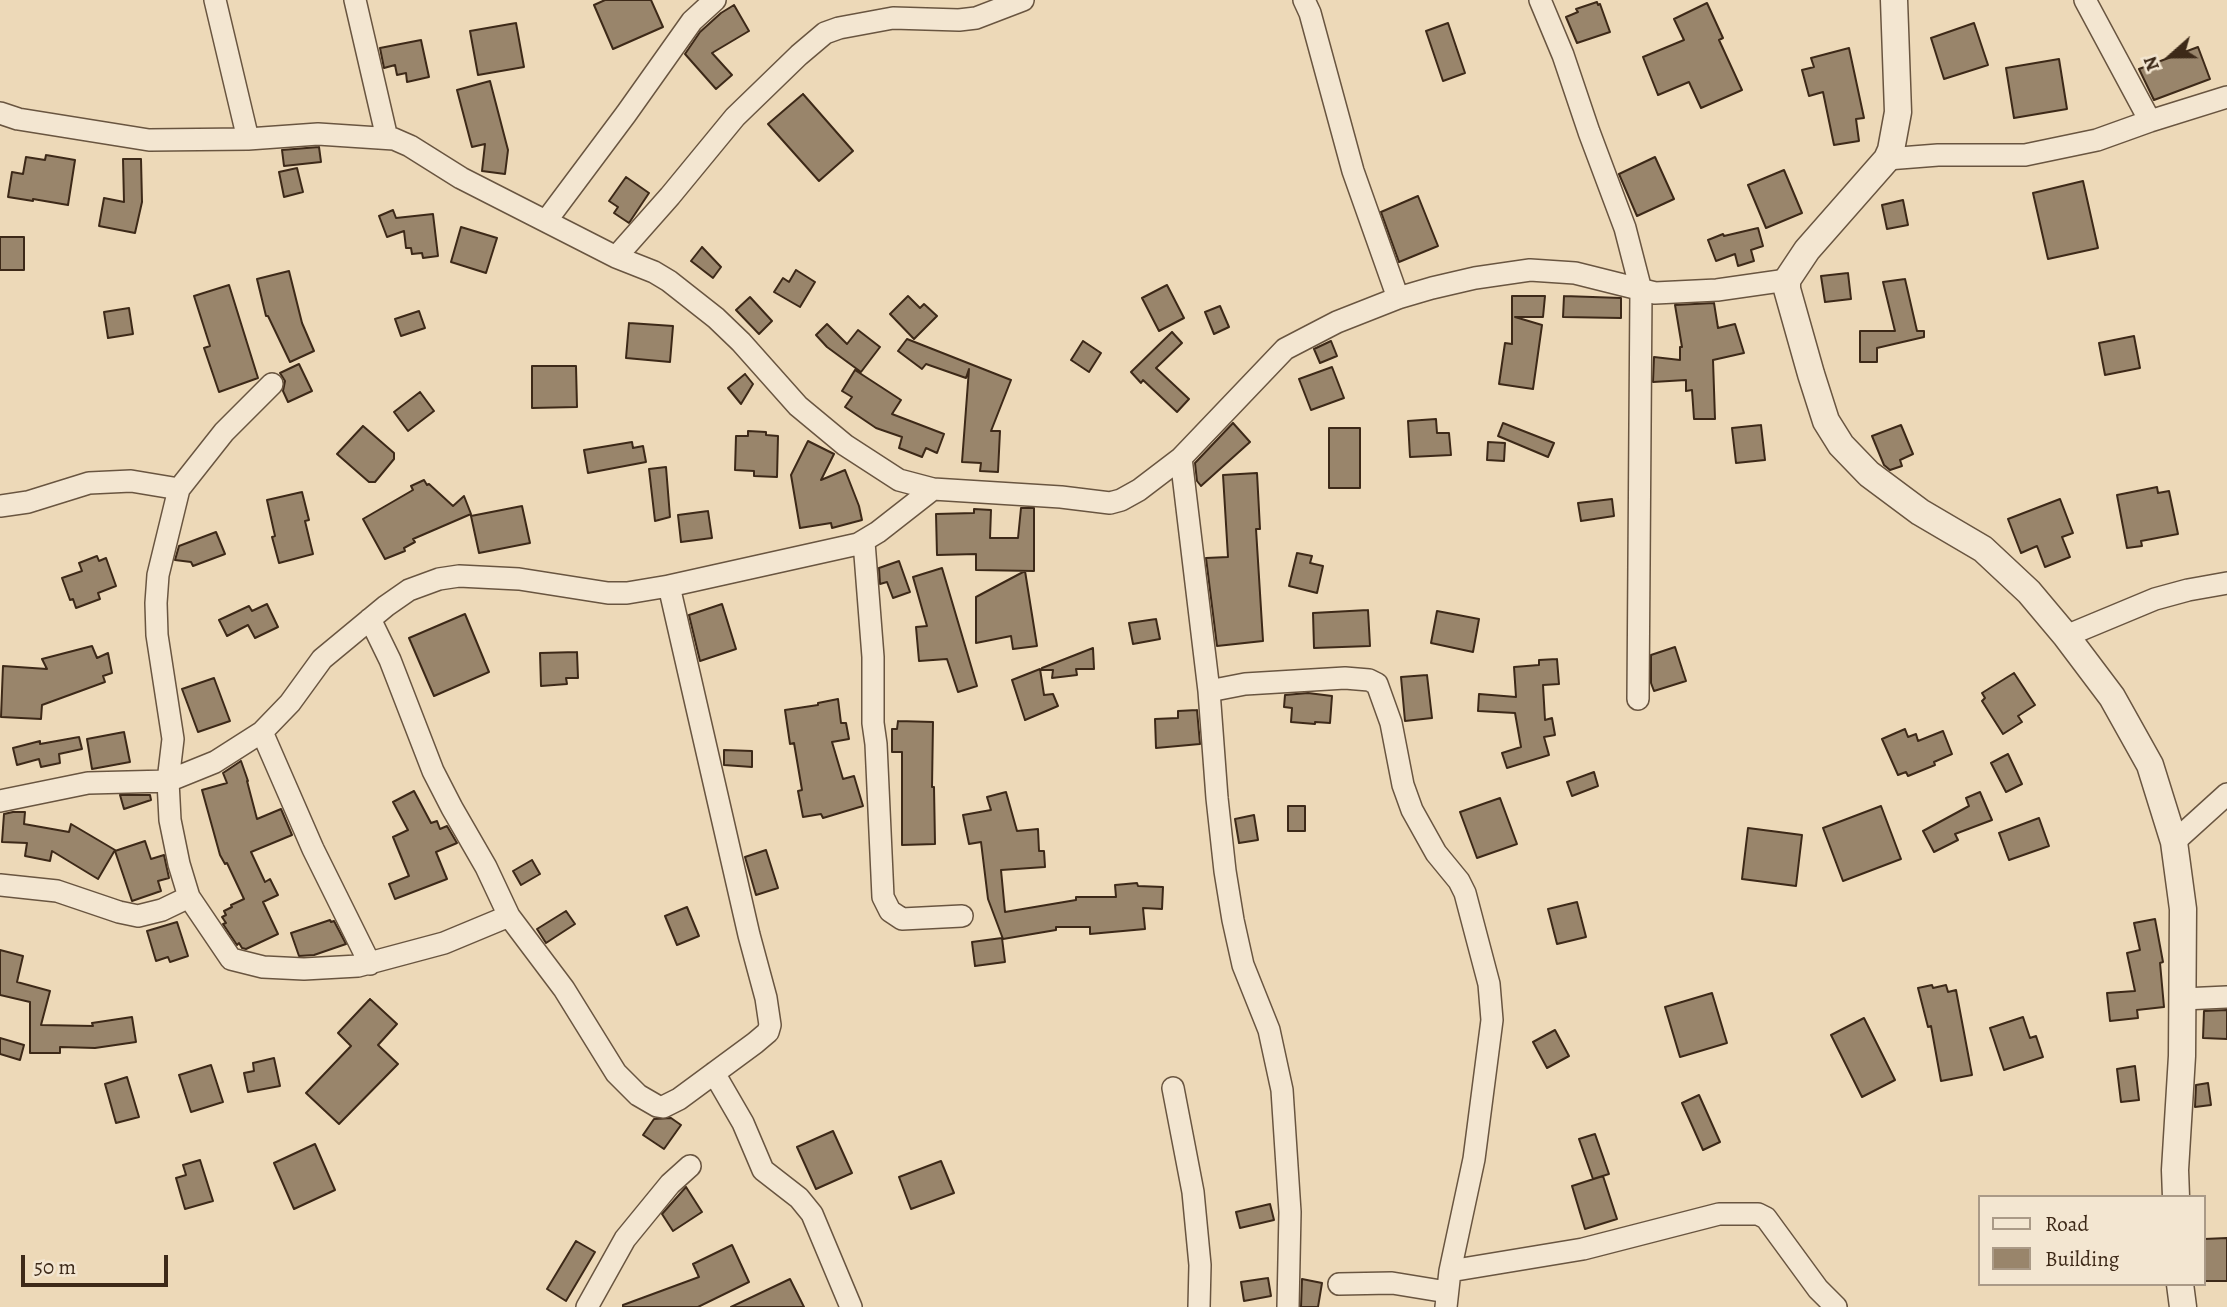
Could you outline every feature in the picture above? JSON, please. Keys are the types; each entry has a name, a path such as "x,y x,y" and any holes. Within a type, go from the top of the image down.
{"street":[{"path":"215,0 248,139"},
{"path":"355,0 387,138"},
{"path":"546,221 692,21 715,0"},
{"path":"616,257 735,117 825,33 893,18 976,18 1023,0"},
{"path":"1304,0 1310,13 1353,172 1398,298"},
{"path":"1540,0 1563,55 1625,228 1641,290 1638,699"},
{"path":"1894,0 1898,112 1895,139 1887,159 1807,250 1787,280 1790,303 1826,421 1841,445 1868,474 1920,512 1983,549 2029,592 2112,697 2150,765 2174,842 2183,909 2183,999 2176,1195"},
{"path":"2085,0 2150,121"},
{"path":"1887,159 1938,155 2025,155 2097,140 2227,97"},
{"path":"0,113 18,119 149,140 248,139 318,134 387,138 410,146 461,178 669,281 716,318 798,406 845,445 899,480 933,489 1061,497 1110,503 1131,495 1181,458 1286,349 1337,322 1398,298 1466,280 1530,270 1575,273 1641,290 1668,293 1717,290 1787,280"},
{"path":"272,384 224,432 178,489 158,575 157,635 173,739 168,781 170,820 189,897 231,959 263,967 304,969 370,964 444,943 509,916"},
{"path":"1181,458 1233,920 1242,965 1269,1030 1282,1090 1290,1212 1288,1307"},
{"path":"0,506 28,502 89,483 131,481 178,489"},
{"path":"0,801 88,782 168,781 215,762 262,732 290,703 322,659 409,590 451,576 519,579 608,593 670,586 864,542 933,489"},
{"path":"864,542 873,657 873,723 883,897 890,911 902,919 962,916"},
{"path":"2066,636 2155,599 2227,583"},
{"path":"370,619 390,660 433,771 509,916 564,989 616,1073 638,1095 663,1107 679,1099 768,1032 770,1024 670,586"},
{"path":"1209,691 1245,684 1345,678 1369,680 1377,684 1391,723 1403,785 1412,810 1436,853 1459,881 1465,893 1489,984 1492,1020 1474,1159 1450,1270 1447,1300 1392,1283 1339,1284"},
{"path":"262,732 313,849 370,964"},
{"path":"2174,842 2227,794"},
{"path":"0,885 57,891 138,916 162,910 189,897"},
{"path":"2183,999 2227,997"},
{"path":"714,1073 743,1123 762,1170 806,1204 812,1214 851,1307"},
{"path":"1173,1088 1193,1192 1199,1265 1199,1307"},
{"path":"587,1307 625,1240 670,1184 691,1166"},
{"path":"1450,1270 1583,1249 1719,1214 1758,1213 1766,1218 1818,1289 1836,1307"},
{"path":"2180,1286 2183,1307"}],"building":[{"path":"605,0 651,0 663,27 613,49 594,5"},
{"path":"1597,2 1610,32 1577,43 1566,17 1578,12 1576,9"},
{"path":"1707,3 1723,38 1719,40 1742,90 1701,108 1689,82 1658,95 1643,57 1684,40 1674,19"},
{"path":"734,5 749,31 712,53 732,75 716,89 685,54 700,32"},
{"path":"516,23 524,67 478,75 470,31"},
{"path":"1448,23 1465,73 1443,81 1426,31"},
{"path":"1974,23 1988,65 1944,79 1931,38"},
{"path":"421,40 429,77 407,82 406,73 397,75 395,65 384,68 380,48"},
{"path":"2198,47 2210,79 2154,100 2139,69"},
{"path":"1849,48 1864,118 1856,119 1859,141 1834,145 1823,92 1809,96 1802,70 1814,67 1811,58"},
{"path":"2059,59 2067,109 2014,118 2006,68"},
{"path":"490,81 508,150 505,174 482,171 485,144 472,147 457,90"},
{"path":"803,94 853,151 819,181 768,124"},
{"path":"319,147 321,162 284,166 282,150"},
{"path":"46,155 75,160 68,205 8,197 12,172 23,174 26,157 45,160"},
{"path":"1655,157 1674,199 1637,216 1619,174"},
{"path":"123,159 141,159 142,202 135,233 99,226 104,198 124,202"},
{"path":"297,168 303,192 284,197 279,172"},
{"path":"1784,170 1802,213 1766,228 1748,185"},
{"path":"626,177 649,193 629,223 614,213 618,207 609,201"},
{"path":"2083,181 2098,248 2048,259 2033,193"},
{"path":"1418,196 1438,246 1399,262 1381,212"},
{"path":"1903,200 1908,225 1887,229 1882,205"},
{"path":"393,210 396,218 433,214 438,256 423,258 422,253 412,254 411,248 406,248 404,231 387,237 379,216"},
{"path":"461,227 497,238 486,273 451,262"},
{"path":"1758,228 1763,246 1751,250 1754,261 1738,266 1735,254 1716,261 1708,240 1723,234 1724,236"},
{"path":"0,237 24,237 24,270 0,270"},
{"path":"702,247 721,267 713,278 691,261"},
{"path":"796,270 815,282 800,307 774,292 783,278 789,282"},
{"path":"289,271 302,323 314,351 290,362 266,316 257,279"},
{"path":"1848,273 1851,299 1825,302 1821,276"},
{"path":"1905,279 1917,331 1924,331 1924,337 1877,348 1877,362 1860,362 1860,331 1895,331 1883,282"},
{"path":"229,285 258,378 219,392 204,348 210,346 194,296"},
{"path":"1167,285 1184,318 1159,331 1142,298"},
{"path":"908,296 920,308 924,304 937,316 914,339 890,314"},
{"path":"1512,296 1545,296 1543,317 1515,317 1542,325 1533,389 1499,384 1505,343 1512,344"},
{"path":"1564,296 1621,298 1621,318 1563,317"},
{"path":"750,297 772,321 759,334 736,310"},
{"path":"1714,303 1718,328 1735,324 1744,353 1713,360 1715,419 1694,419 1692,390 1686,391 1686,380 1653,382 1654,357 1680,360 1682,347 1675,305"},
{"path":"1220,306 1229,327 1214,334 1205,312"},
{"path":"129,308 133,334 108,338 104,312"},
{"path":"419,311 425,328 401,336 395,319"},
{"path":"629,323 673,326 670,362 626,358"},
{"path":"827,324 847,344 858,330 880,347 861,372 827,347 816,335"},
{"path":"1172,332 1182,343 1156,368 1189,399 1177,412 1131,372"},
{"path":"2134,336 2140,368 2105,375 2099,343"},
{"path":"907,339 1011,380 991,431 1000,431 998,472 980,471 981,463 962,462 969,369 966,378 926,364 922,369 898,351"},
{"path":"1083,341 1101,353 1089,372 1071,360"},
{"path":"1331,341 1337,356 1320,363 1314,349"},
{"path":"299,364 312,391 288,402 283,391 285,381 280,373"},
{"path":"532,366 576,366 577,407 532,408"},
{"path":"1332,367 1344,398 1311,410 1299,379"},
{"path":"855,370 901,400 892,414 944,434 937,453 926,448 922,457 899,448 902,437 876,428 845,407 852,397 842,391"},
{"path":"745,374 753,384 741,404 728,388"},
{"path":"420,392 434,411 408,431 394,412"},
{"path":"1436,419 1437,433 1449,433 1451,455 1410,457 1408,421"},
{"path":"1233,423 1250,442 1201,486 1197,481 1195,463"},
{"path":"1503,423 1554,443 1548,457 1498,436"},
{"path":"1761,425 1765,460 1736,463 1732,428"},
{"path":"1901,425 1913,454 1900,460 1902,466 1890,470 1884,465 1872,436"},
{"path":"363,426 394,453 394,459 375,482 369,482 337,454"},
{"path":"1329,428 1360,428 1360,488 1329,488"},
{"path":"748,431 778,436 777,477 754,476 754,471 735,470 736,436 748,436"},
{"path":"808,441 834,454 821,480 845,470 862,520 832,528 831,523 800,528 791,475"},
{"path":"632,442 633,448 643,446 646,462 588,473 584,450"},
{"path":"1488,442 1505,443 1504,461 1487,460"},
{"path":"666,467 670,517 655,521 649,469"},
{"path":"1257,473 1260,529 1256,529 1263,641 1217,646 1206,558 1228,557 1223,475"},
{"path":"424,480 453,506 464,496 471,514 413,539 415,542 404,548 405,551 385,559 363,519 413,490 411,486"},
{"path":"2157,487 2158,493 2169,491 2178,534 2141,541 2142,546 2127,548 2117,495"},
{"path":"302,492 309,520 305,521 313,554 279,563 267,500"},
{"path":"1612,499 1614,516 1581,521 1578,503"},
{"path":"2060,499 2073,533 2062,537 2070,557 2045,567 2037,546 2021,553 2008,519"},
{"path":"522,506 530,543 479,553 471,516"},
{"path":"1021,508 1034,508 1034,571 976,570 976,554 937,555 936,514 974,513 974,509 991,510 990,538 1018,538"},
{"path":"708,511 712,538 681,542 678,515"},
{"path":"216,532 225,554 193,566 191,562 175,560 179,546"},
{"path":"1297,553 1312,556 1310,563 1323,566 1317,593 1289,586"},
{"path":"97,556 99,561 106,558 116,586 98,593 100,599 76,608 62,578 82,571 79,563"},
{"path":"899,561 910,592 893,598 887,582 880,584 879,568"},
{"path":"942,568 977,686 958,692 947,659 919,661 916,627 927,626 913,577"},
{"path":"1025,571 1037,646 1013,649 1011,636 976,643 976,597"},
{"path":"267,604 278,627 255,638 248,625 227,636 219,620 249,606 252,611"},
{"path":"722,604 736,649 700,661 689,615"},
{"path":"1368,610 1370,646 1314,648 1313,613"},
{"path":"1437,611 1479,619 1473,652 1431,643"},
{"path":"465,614 489,672 434,696 409,638"},
{"path":"1156,619 1160,639 1133,644 1129,623"},
{"path":"92,646 97,658 108,653 112,673 103,676 105,682 42,705 41,719 1,717 3,666 47,669 42,659"},
{"path":"1675,647 1686,681 1654,691 1651,683 1651,655"},
{"path":"1093,648 1094,669 1076,669 1077,675 1052,678 1053,670 1042,670 1042,668"},
{"path":"577,652 578,678 566,678 567,684 541,686 540,653"},
{"path":"1557,659 1559,684 1543,685 1545,720 1552,718 1555,735 1544,737 1549,755 1507,768 1502,753 1521,747 1515,713 1478,711 1479,694 1516,697 1514,667 1539,665 1539,660"},
{"path":"1040,669 1044,695 1053,694 1058,706 1025,720 1012,680"},
{"path":"2014,673 2035,705 2018,716 2022,722 2003,734 1982,701 1985,698 1982,693"},
{"path":"1427,675 1432,718 1405,721 1401,677"},
{"path":"214,678 230,721 198,732 182,689"},
{"path":"1308,693 1332,696 1330,723 1291,722 1292,708 1284,707 1285,695"},
{"path":"838,699 841,723 846,723 849,739 832,742 843,779 854,776 863,806 823,818 821,814 803,817 798,791 802,790 794,743 790,744 785,710"},
{"path":"1197,710 1200,744 1156,748 1155,719 1178,718 1178,711"},
{"path":"898,721 933,722 935,844 902,845 902,752 892,752 892,729 897,729"},
{"path":"1905,729 1908,737 1916,734 1918,741 1943,731 1952,754 1934,762 1935,765 1908,776 1906,772 1898,775 1882,739"},
{"path":"124,732 130,762 92,769 87,739"},
{"path":"79,737 82,749 59,754 60,763 41,767 39,759 17,765 13,748 40,741 40,744"},
{"path":"724,750 752,751 752,767 724,765"},
{"path":"2008,754 2022,784 2006,792 1991,763"},
{"path":"241,761 257,819 281,809 292,835 251,852 265,882 270,879 278,895 263,902 278,934 246,949 239,943 237,945 223,924 226,923 222,917 226,915 224,911 244,899 227,863 225,864 220,855 202,790 227,783 223,773"},
{"path":"1594,772 1598,786 1572,796 1567,782"},
{"path":"414,791 431,823 437,821 440,829 447,826 457,843 436,852 447,879 395,899 389,884 409,876 393,837 408,830 393,802"},
{"path":"1006,792 1017,831 1038,829 1039,851 1044,851 1045,867 1001,870 1005,912 1076,900 1076,897 1116,897 1115,885 1137,883 1138,886 1163,887 1162,909 1143,908 1145,929 1090,934 1090,927 1056,927 1056,930 1003,939 988,899 981,842 969,844 963,815 991,810 987,797"},
{"path":"1980,792 1992,820 1955,834 1958,840 1934,852 1923,831 1969,806 1966,798"},
{"path":"120,795 150,795 151,800 124,809"},
{"path":"1500,798 1517,844 1477,858 1460,812"},
{"path":"1288,806 1305,806 1305,831 1288,831"},
{"path":"1881,806 1901,859 1843,881 1823,828"},
{"path":"25,812 24,824 69,832 71,824 115,850 98,879 52,851 50,861 25,856 27,843 2,842 4,814"},
{"path":"1254,815 1258,840 1239,843 1235,819"},
{"path":"2039,818 2049,846 2009,860 1999,833"},
{"path":"1748,828 1802,835 1796,886 1742,879"},
{"path":"145,841 151,859 164,855 169,878 158,881 161,891 132,901 115,851"},
{"path":"766,850 778,888 756,895 745,857"},
{"path":"532,860 540,874 521,885 513,871"},
{"path":"1577,902 1586,937 1557,944 1548,909"},
{"path":"687,907 699,936 677,945 665,916"},
{"path":"566,911 575,924 546,943 537,929"},
{"path":"2155,919 2163,962 2160,963 2164,1007 2137,1010 2138,1018 2110,1021 2107,993 2135,991 2127,953 2140,950 2134,923"},
{"path":"334,921 346,944 314,955 299,956 291,933"},
{"path":"177,922 188,956 170,962 168,957 156,961 147,931"},
{"path":"1002,938 1005,962 975,966 972,942"},
{"path":"0,950 23,956 17,982 50,991 41,1025 93,1026 92,1023 132,1017 136,1042 95,1048 60,1047 60,1053 30,1053 30,1002 0,995"},
{"path":"1932,985 1933,988 1946,985 1948,992 1956,990 1972,1075 1941,1081 1931,1026 1928,1027 1918,988"},
{"path":"1712,993 1727,1043 1680,1057 1665,1007"},
{"path":"370,999 397,1024 378,1045 398,1064 339,1124 306,1093 351,1046 338,1033"},
{"path":"2227,1010 2227,1039 2203,1038 2204,1011"},
{"path":"2023,1017 2030,1038 2036,1036 2043,1057 2004,1070 1990,1028"},
{"path":"1864,1018 1895,1080 1862,1097 1831,1035"},
{"path":"1555,1030 1569,1056 1547,1068 1533,1042"},
{"path":"0,1038 24,1045 20,1060 0,1054"},
{"path":"274,1058 280,1086 248,1092 244,1073 254,1071 253,1063"},
{"path":"211,1065 223,1102 191,1112 179,1075"},
{"path":"2135,1066 2139,1100 2121,1102 2117,1069"},
{"path":"127,1077 139,1117 116,1123 105,1084"},
{"path":"2208,1083 2211,1105 2195,1107 2196,1085"},
{"path":"1699,1095 1720,1142 1703,1150 1682,1103"},
{"path":"671,1118 681,1125 664,1149 643,1135 654,1119"},
{"path":"833,1131 852,1173 816,1189 797,1147"},
{"path":"1595,1134 1609,1174 1593,1179 1579,1139"},
{"path":"315,1144 335,1190 294,1209 274,1163"},
{"path":"200,1160 213,1201 185,1209 176,1178 186,1175 183,1165"},
{"path":"941,1161 954,1193 911,1209 899,1177"},
{"path":"1603,1176 1617,1219 1585,1229 1572,1186"},
{"path":"686,1187 702,1212 673,1231 662,1214"},
{"path":"1270,1204 1274,1220 1240,1228 1236,1212"},
{"path":"2227,1238 2227,1281 2206,1281 2206,1239"},
{"path":"576,1241 595,1252 566,1301 547,1289"},
{"path":"732,1245 749,1282 698,1307 623,1307 699,1277 693,1264"},
{"path":"1268,1278 1271,1296 1244,1301 1241,1282"},
{"path":"790,1279 804,1307 731,1307"},
{"path":"1302,1279 1322,1283 1318,1307 1301,1307"}]}
